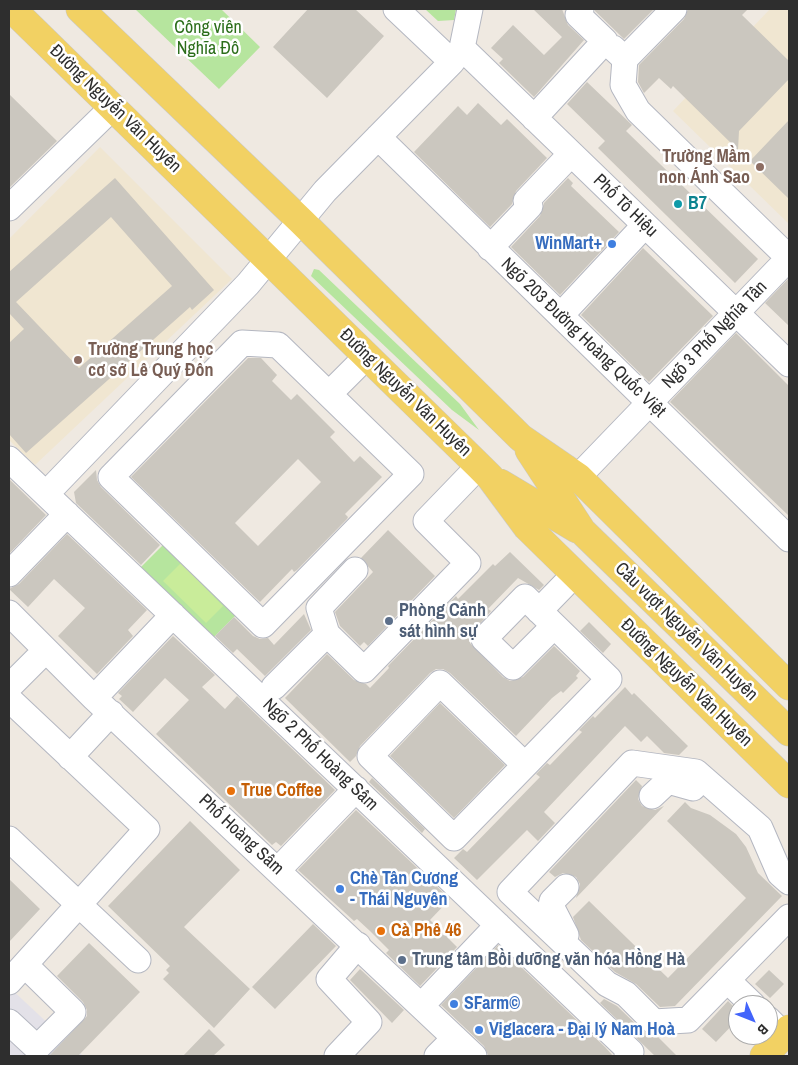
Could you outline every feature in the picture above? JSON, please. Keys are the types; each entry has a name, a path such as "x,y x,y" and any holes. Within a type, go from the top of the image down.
{"main road":[{"name":"Đường Nguyễn Văn Huyên","path":"12,9 485,472 527,527 789,784"},
{"path":"80,9 301,221 521,438 578,477 789,686"},
{"name":"Cầu vượt Nguyễn Văn Huyên","path":"521,438 582,531 789,732"},
{"name":"Cầu vượt Nguyễn Văn Huyên","path":"485,472 582,531"},
{"path":"764,1056 780,1028"}],"street":[{"name":"Phố Tô Hiệu","path":"396,9 457,55 534,118 789,364"},
{"path":"46,494 270,261 325,191 457,55 470,9"},
{"path":"581,9 578,15 625,59"},
{"path":"674,9 625,59 623,85 638,111 789,258"},
{"path":"534,118 605,42"},
{"path":"9,208 113,107"},
{"name":"Ngõ 203 Đường Hoàng Quốc Việt","path":"378,137 789,539"},
{"path":"490,248 530,206 526,201 571,154"},
{"path":"561,315 645,225"},
{"name":"Ngõ 3 Phố Nghĩa Tân","path":"578,477 789,258"},
{"path":"242,343 278,345 329,394 411,474 263,625 111,476 242,343"},
{"path":"329,394 367,356"},
{"name":"Ngõ 2 Phố Hoàng Sâm","path":"9,459 498,925 629,1054"},
{"path":"355,570 319,608 326,634 364,670 468,563 426,521 485,472"},
{"path":"9,574 67,514"},
{"path":"524,765 440,684 370,756 454,838 609,679 547,618 574,575"},
{"name":"Phố Hoàng Sâm","path":"9,613 103,706 474,1056"},
{"path":"70,757 103,706 173,615"},
{"path":"274,687 326,634"},
{"path":"9,687 46,650"},
{"path":"9,698 146,829 13,977 73,1012 37,1048 9,1022"},
{"path":"789,882 780,874 760,828 696,772 632,763 510,892 607,984 626,994 654,1022 688,1020 789,917"},
{"path":"652,796 665,782 671,781 734,805"},
{"path":"278,870 356,789"},
{"path":"9,839 138,960"},
{"path":"566,887 552,901 550,906 579,957"},
{"path":"421,1006 498,925"},
{"path":"337,1056 369,1022 330,979 358,945"},
{"path":"727,980 743,995"},
{"path":"437,1056 455,1038"}],"shaded area":[{"name":"Trường Mầm non Ánh Sao","path":"770,9 789,9 789,224 673,111"},
{"name":"Trường Trung học cơ sở Lê Quý Đôn","path":"100,147 232,279 35,465 9,440 9,239"},
{"path":"9,987 83,1056 9,1056"}],"green space":[{"name":"Công viên Nghĩa Đô","path":"135,9 221,9 260,47 219,89"},
{"path":"425,9 456,9 454,20 438,21"},
{"path":"314,269 319,270 460,404 479,430 452,410 311,276"},
{"path":"168,540 240,611 211,640 139,569"},
{"path":"181,563 223,606 206,623 163,581"}],"building":[{"path":"308,9 355,9 384,36 327,98 273,47"},
{"path":"533,9 562,9 568,25 584,40 534,97 499,63 503,59 491,48 513,25 544,55 562,37"},
{"path":"595,9 654,9 624,39"},
{"path":"688,9 748,9 742,15 789,61 789,79 739,131 738,150 673,86 671,89 659,78 644,93 638,82 639,65 684,19"},
{"name":"B7","path":"587,82 632,125 626,131 758,259 735,283 598,148 605,141 567,104"},
{"path":"9,94 57,141 9,188"},
{"path":"478,103 501,125 507,119 547,158 516,191 512,204 490,227 414,152 458,106 467,115"},
{"path":"789,120 789,199 750,161"},
{"path":"115,178 214,290 192,310 190,307 26,453 9,434 9,343 24,329 9,313 9,272","holes":["111,217 172,286 79,368 16,302"]},
{"path":"568,178 573,183 571,186 619,232 560,295 511,247 540,216 544,203"},
{"path":"643,248 713,316 649,382 581,315"},
{"path":"789,278 789,326 765,303"},
{"path":"736,333 789,386 789,516 670,402"},
{"path":"248,358 261,358 277,375 272,381 291,400 297,394 335,432 330,437 354,462 360,456 382,477 345,514 348,517 347,519 297,570 294,572 292,569 260,602 131,477","holes":["298,459 321,482 258,546 235,523"]},
{"path":"96,470 97,480 101,487 160,545 141,565 76,503 74,492"},
{"path":"9,479 46,515 9,554"},
{"path":"388,530 435,576 368,646 364,642 360,646 340,626 335,612 373,572 361,558"},
{"path":"67,534 147,610 128,630 133,636 97,674 58,636 85,608 54,579 28,607 9,589 19,584"},
{"path":"510,552 544,585 539,590 518,578 488,609 491,611 470,635 470,643 503,677 510,681 523,677 554,646 580,671 576,676 578,678 563,693 561,691 552,698 516,736 450,673 443,669 436,669 430,673 360,746 356,756 350,762 285,698 327,654 354,680 366,684 370,688 389,668 388,666 456,596 458,599 493,564 495,566"},
{"path":"304,614 311,630 265,676 237,649 233,653 215,636 234,617 253,636 260,639 268,638 274,645"},
{"path":"589,622 611,644 603,653 580,631"},
{"path":"173,636 215,675 202,687 225,709 237,696 335,790 281,846 276,842 272,845 156,734 189,700 165,678 133,712 119,699 122,696 118,693"},
{"path":"625,687 632,695 634,693 688,746 679,755 664,753 647,736 641,742 625,726 544,812 555,823 538,841 527,830 477,880 454,858 463,849 467,852 540,777 536,774 547,763 550,765 582,732 579,730 593,716 595,718"},
{"path":"440,703 505,765 454,818 390,756"},
{"path":"372,778 425,829 422,833 369,782"},
{"path":"636,780 642,786 638,799 642,806 655,810 664,806 576,898 580,884 576,877 563,873 555,877 549,872"},
{"path":"685,802 691,808 710,815 736,834 746,847 758,873 782,896 675,1006 660,1007 636,984 615,972 581,940 573,917 589,901 668,978 746,898 667,821"},
{"path":"356,810 450,899 430,920 457,947 420,986 386,953 389,950 370,931 357,919 354,921 298,870"},
{"path":"190,821 240,870 184,927 250,989 214,1028 163,979 169,973 166,970 170,966 108,906"},
{"path":"9,879 40,909 9,942"},
{"path":"313,924 336,946 275,1009 252,987"},
{"path":"89,943 140,992 78,1056 49,1056 87,1016 87,1010 83,1002 57,976"},
{"path":"498,945 613,1056 488,1055 484,1046 441,1005"},
{"path":"360,969 404,1010 392,1023 350,980"},
{"path":"769,970 784,984 773,995 767,995 755,984"},
{"path":"604,999 617,1006 644,1032 657,1036 677,1056 655,1056 600,1003"},
{"path":"728,1001 728,1029 716,1042 702,1029"},
{"path":"209,1029 225,1045 213,1056 183,1056"}],"place":[{"name":"Trường Mầm non Ánh Sao","path":"760,167"},
{"name":"B7","path":"678,204"},
{"name":"WinMart+","path":"612,244"},
{"name":"Trường Trung học cơ sở Lê Quý Đôn","path":"78,360"},
{"name":"Phòng Cảnh sát hình sự","path":"389,621"},
{"name":"True Coffee","path":"231,791"},
{"name":"Chè Tân Cương - Thái Nguyên","path":"340,889"},
{"name":"Cà Phê 46","path":"381,931"},
{"name":"Trung tâm Bồi dưỡng văn hóa Hồng Hà","path":"402,960"},
{"name":"SFarm©","path":"454,1004"},
{"name":"Viglacera - Đại lý Nam Hoà","path":"479,1030"}]}
